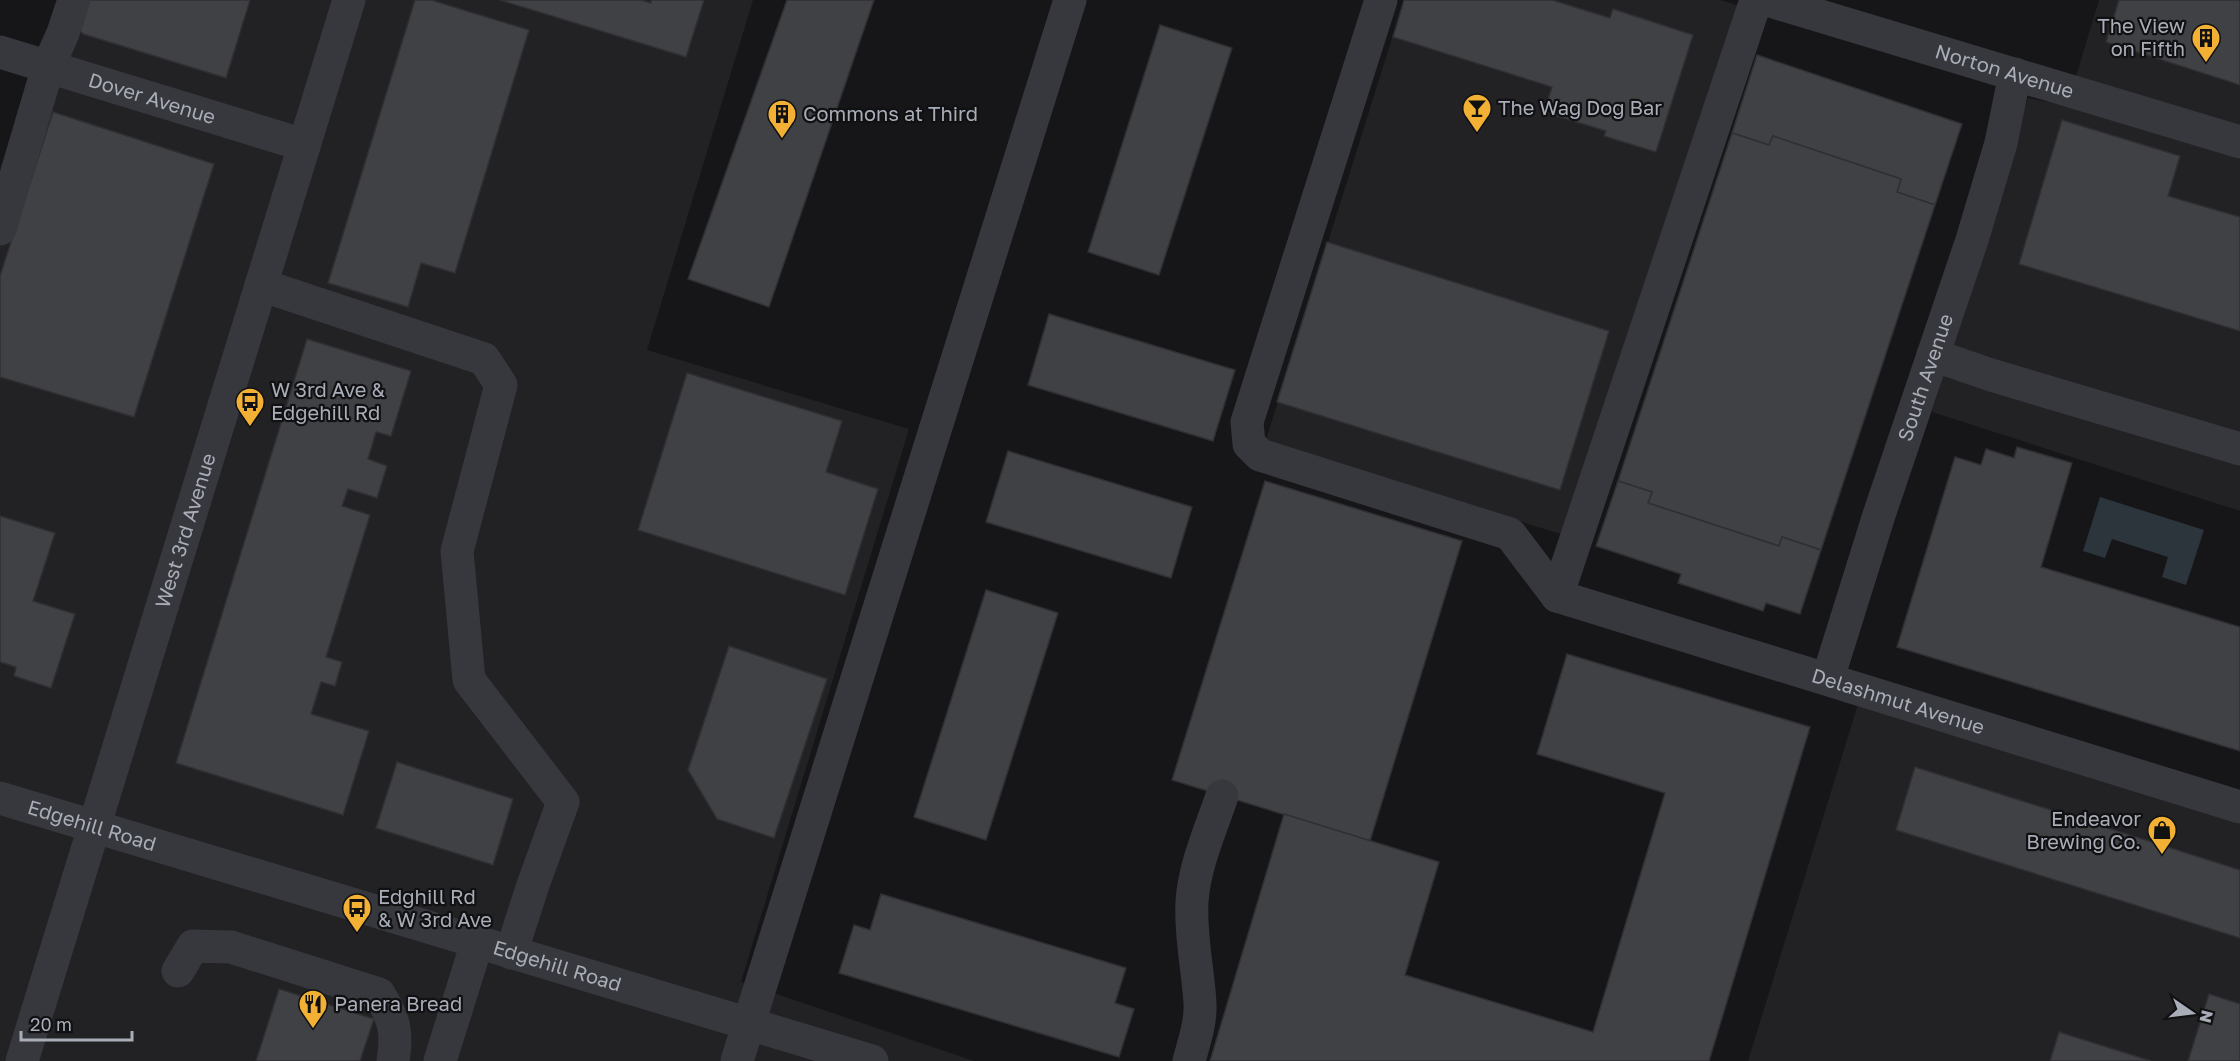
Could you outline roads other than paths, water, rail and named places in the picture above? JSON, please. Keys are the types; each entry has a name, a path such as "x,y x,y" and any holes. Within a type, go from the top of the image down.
{"street":[{"path":"0,229 48,67 74,0"},
{"name":"West 3rd Avenue","path":"22,1061 349,0"},
{"path":"736,1061 1070,0"},
{"path":"1381,0 1247,422 1249,444 1260,455 1510,534 1557,596"},
{"path":"1557,596 1756,0"},
{"name":"Norton Avenue","path":"1767,0 2240,142"},
{"name":"Dover Avenue","path":"0,52 304,145"},
{"name":"South Avenue","path":"1828,678 1879,515 1972,240 2001,142 2015,74"},
{"path":"261,285 484,359 501,385 457,551 469,680 563,802 511,953"},
{"path":"1933,355 1991,375 2240,449"},
{"name":"Delashmut Avenue","path":"1557,596 2240,807"},
{"path":"1189,1061 1199,1023 1200,1002 1191,933 1192,900 1196,875 1222,796"},
{"name":"Edgehill Road","path":"0,798 872,1061"},
{"path":"440,1061 477,943"},
{"path":"178,971 193,946 231,947 379,994 392,1016 396,1042 393,1061"}],"place":[{"name":"The View on Fifth","path":"2206,64"},
{"name":"The Wag Dog Bar","path":"1477,134"},
{"name":"Commons at Third","path":"782,140"},
{"name":"W 3rd Ave & Edgehill Rd","path":"250,428"},
{"name":"Endeavor Brewing Co.","path":"2162,856"},
{"name":"Edghill Rd & W 3rd Ave","path":"357,934"},
{"name":"Panera Bread","path":"313,1030"}]}
